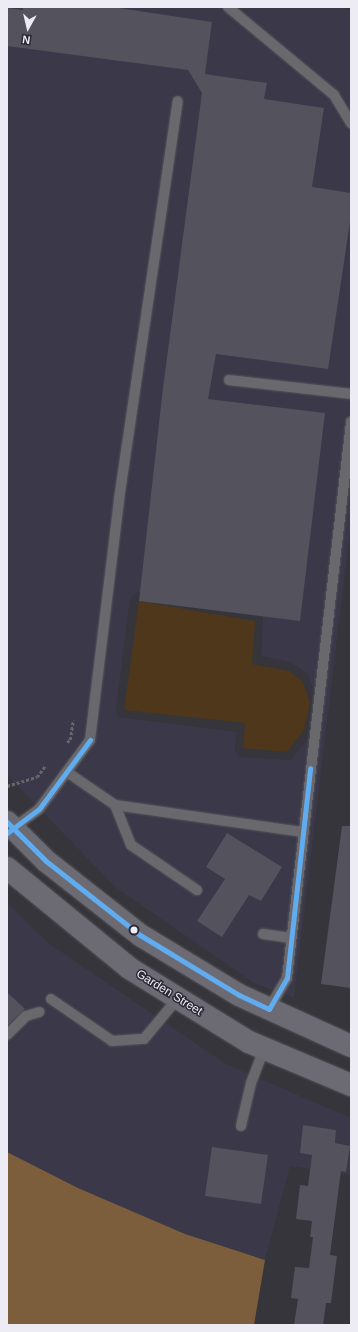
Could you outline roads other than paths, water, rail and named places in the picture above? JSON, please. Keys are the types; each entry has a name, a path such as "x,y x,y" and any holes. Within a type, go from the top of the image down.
{"main road":[{"path":"10,825 46,861 140,935 239,995 351,1046"},
{"name":"Garden Street","path":"7,868 129,968 248,1042 351,1085"}],"lane":[{"path":"228,7 334,95 351,123"},
{"path":"10,825 39,809 90,740 119,500 178,101"},
{"path":"229,380 351,394"},
{"path":"269,1008 287,978 290,938 351,422"},
{"path":"67,772 115,805 303,832"},
{"path":"115,805 131,845 197,890"},
{"path":"263,934 290,938"},
{"path":"51,999 112,1041 144,1039 178,998"},
{"path":"7,1035 26,1016 39,1012"},
{"path":"241,1126 251,1083 264,1049"}]}
